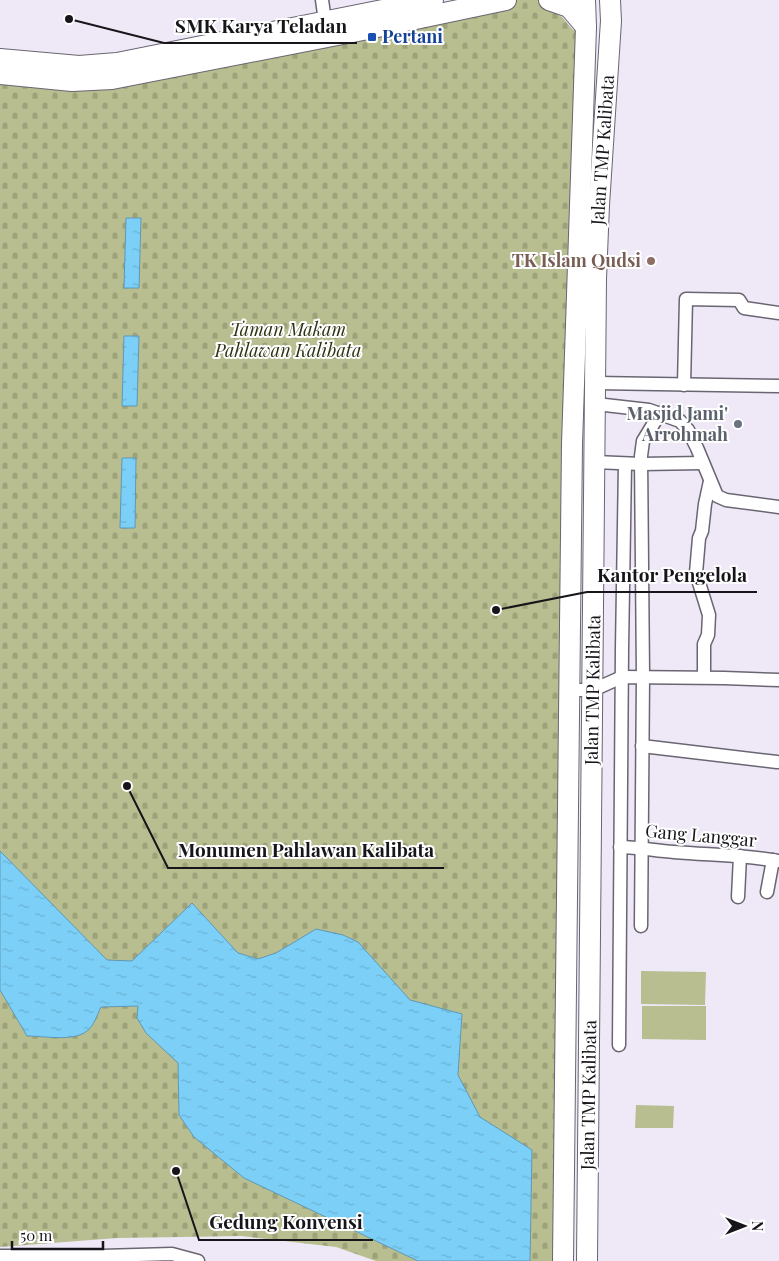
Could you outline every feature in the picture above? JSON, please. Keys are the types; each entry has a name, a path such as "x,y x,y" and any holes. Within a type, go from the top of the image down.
{"main road":[{"path":"0,74 72,81 112,79 506,0"},
{"path":"549,0 568,7 586,27"},
{"name":"Jalan TMP Kalibata","path":"563,1261 572,444 586,27 585,0"},
{"name":"Jalan TMP Kalibata","path":"587,1261 593,823 596,279 599,205 612,22 610,0"},
{"path":"612,22 626,0"},
{"path":"0,59 79,66 117,63 323,7 426,1"},
{"path":"572,444 576,449 585,452 591,451 596,455"},
{"path":"567,826 574,817 578,816 587,817 593,823"}],"street":[{"path":"684,385 686,299 739,300 744,308 779,313"},
{"path":"596,383 779,386"},
{"path":"596,404 649,410 680,421 688,430 717,496 726,500 779,507"},
{"path":"641,926 643,676 641,464 643,441 660,413"},
{"path":"596,455 625,464 703,463"},
{"path":"619,1045 625,464"},
{"path":"704,677 704,644 708,635 709,615 696,573 699,538 702,531 710,481"},
{"path":"568,690 593,690 622,677 643,676 779,680"},
{"path":"642,746 777,762"},
{"name":"Gang Langgar","path":"620,847 641,847 672,852 740,856 776,861"},
{"path":"738,897 740,856"},
{"path":"767,892 776,861"},
{"path":"0,1256 49,1258 172,1254 198,1261"}],"green space":[{"name":"Taman Makam Pahlawan Kalibata","path":"506,0 539,0 546,8 562,17 573,30 586,27 563,1261 376,1261 336,1247 242,1236 117,1238 0,1247 0,73"},
{"path":"641,971 706,972 705,1005 641,1004"},
{"path":"642,1006 706,1006 706,1040 642,1039"},
{"path":"636,1105 674,1106 673,1128 635,1128"}],"water":[{"path":"126,218 141,218 139,288 124,288"},
{"path":"124,336 139,336 137,406 122,406"},
{"path":"122,458 136,458 135,528 120,528"},
{"path":"0,851 107,960 132,961 192,903 238,953 258,959 276,953 316,929 343,935 358,942 410,1000 462,1014 458,1075 480,1117 532,1150 530,1261 418,1261 244,1178 194,1137 179,1115 178,1063 146,1033 137,1018 138,1006 101,1007 89,1029 74,1036 58,1038 27,1036 0,990"}],"place":[{"name":"SMK Karya Teladan","path":"69,19"},
{"name":"Pertani","path":"372,37"},
{"name":"TK Islam Qudsi","path":"651,261"},
{"name":"Masjid Jami' Arrohmah","path":"738,424"},
{"name":"Kantor Pengelola","path":"496,610"},
{"name":"Monumen Pahlawan Kalibata","path":"127,786"},
{"name":"Gedung Konvensi","path":"176,1171"}]}
